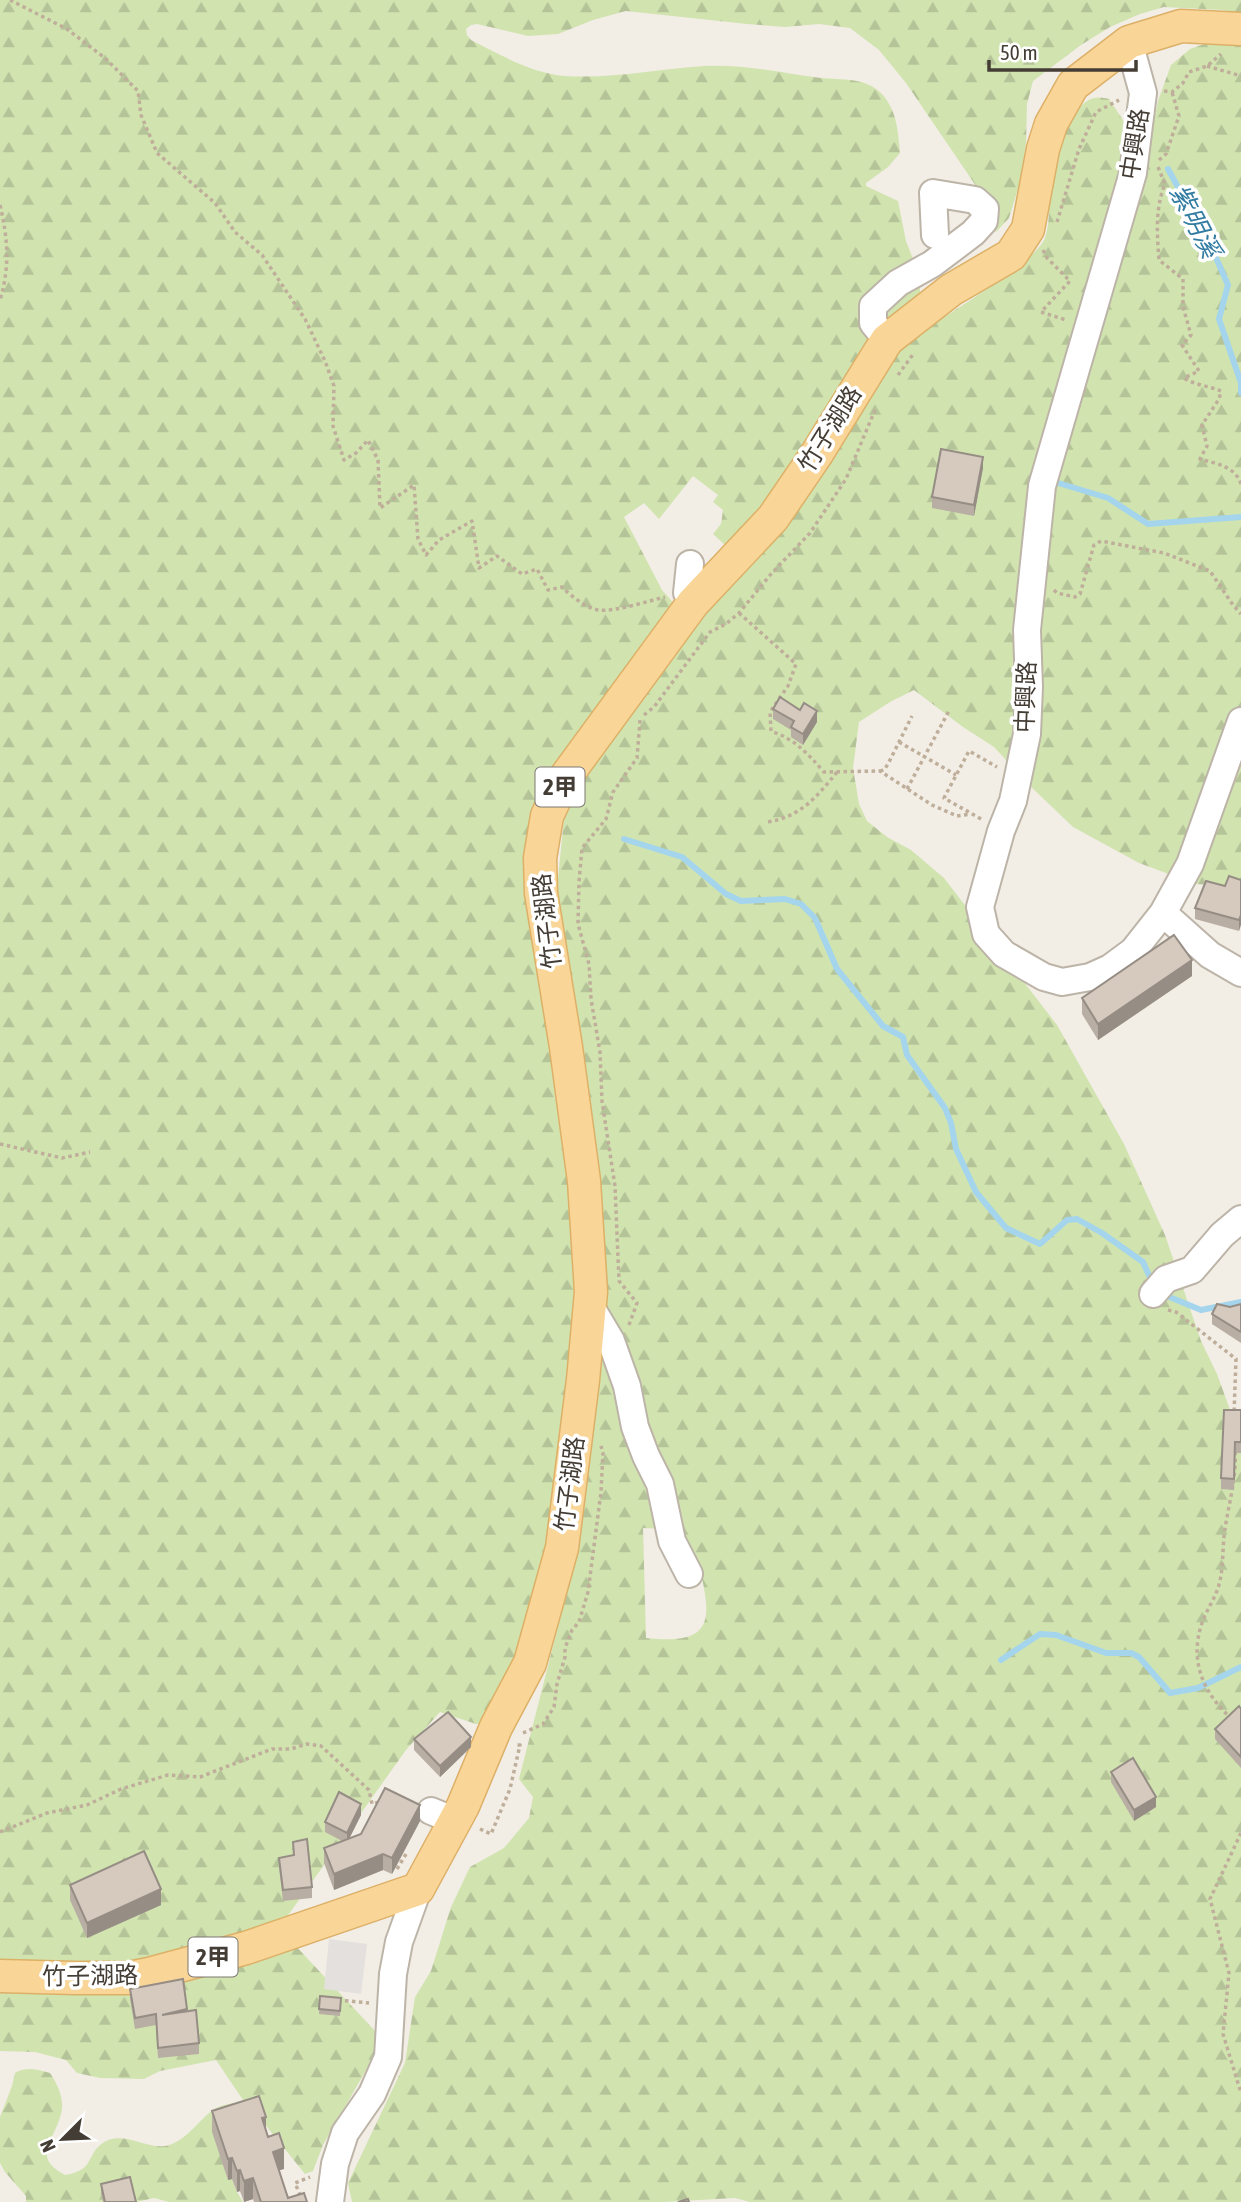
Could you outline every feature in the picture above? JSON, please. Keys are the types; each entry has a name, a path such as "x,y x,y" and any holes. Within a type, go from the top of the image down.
{"main road":[{"name":"竹子湖路","path":"0,1976 129,1978 149,1974 246,1948 418,1889 443,1816 530,1663 562,1548 583,1380 591,1292 584,1181 541,893 540,858 547,816 564,779 690,598 773,518 887,340 951,290 1011,255 1028,229 1043,149 1051,124 1073,85 1129,43 1181,26 1241,29"}],"street":[{"name":"中興路","path":"1129,43 1143,93 1133,173 1042,486 1027,630 1027,734 1013,801 1001,831 980,907 986,934 1004,954 1044,976 1062,982 1090,977 1110,968 1133,951 1163,913 1190,864 1241,721"},
{"path":"887,340 873,323 873,306 898,283 932,264 973,233 985,221 985,209 975,200 933,193 935,235"},
{"path":"690,564 690,598"},
{"path":"1163,913 1210,955 1241,974"},
{"path":"1155,1290 1166,1279 1192,1270 1222,1235 1241,1219"},
{"path":"589,1304 611,1341 617,1357 635,1427 660,1484 672,1541 689,1574"},
{"name":"竹子湖路","path":"330,2202 335,2164 345,2133 372,2094 388,2057 393,1974 399,1942 418,1889"}],"path":[{"path":"10,0 67,29 105,58 138,91 141,115 157,153 215,202 236,232 262,255 305,319 325,361 334,386 332,426 344,460 356,453 368,440 378,460 380,508 414,485 418,539 426,555 439,540 472,521 479,568 497,556 522,574 537,569 548,590 562,587 570,595 596,610 690,598"},
{"path":"1241,76 1207,66 1189,72 1183,83 1172,92 1179,116 1166,155 1160,158 1157,164 1165,184 1160,196 1157,229 1159,260 1183,279 1184,307 1191,334 1182,345 1199,371 1184,378 1221,391 1219,400 1202,425 1207,446 1200,459 1230,468 1241,484"},
{"path":"1053,229 1080,149 1096,112 1121,99"},
{"path":"0,205 7,232 6,278 0,300"},
{"path":"1035,257 1043,250 1048,240"},
{"path":"1043,250 1047,258 1070,281 1041,312 1088,326"},
{"path":"896,377 918,348"},
{"path":"617,1357 637,1304 619,1281 615,1186 602,1101 600,1052 591,999 589,964 578,924 582,848 606,818 613,792 637,758 640,718 654,706 709,632 726,624 739,613 810,533 846,479 876,408"},
{"path":"1049,585 1057,593 1074,597 1080,594 1094,545 1101,541 1164,553 1210,571 1241,614"},
{"path":"739,613 796,664 788,686 770,712 771,730 801,747 824,772 884,770 912,716"},
{"path":"907,789 950,709"},
{"path":"899,742 956,775"},
{"path":"880,771 932,805 957,816 971,814 944,798 969,751 998,767"},
{"path":"768,822 788,818 819,795 837,772"},
{"path":"0,1144 62,1158 90,1152"},
{"path":"1155,1290 1159,1305 1176,1312 1236,1359 1234,1415"},
{"path":"1235,1442 1236,1469 1218,1587 1202,1623 1197,1650 1205,1689 1217,1707 1236,1723"},
{"path":"513,1732 522,1734 542,1724 554,1707 565,1648 572,1630 579,1622 587,1592 601,1492 601,1444"},
{"path":"0,1832 47,1813 87,1805 121,1789 168,1775 200,1777 272,1749 291,1749 307,1744 321,1746 369,1790 372,1804 382,1802"},
{"path":"491,1834 510,1789 520,1745 517,1744 511,1755"},
{"path":"1241,1833 1210,1899 1229,1973 1223,2034 1241,2093"},
{"path":"336,2000 375,2004"},
{"path":"295,2183 303,2202"}],"green space":[{"path":"0,0 1241,0 1241,14 1222,10 1164,7 1140,14 1110,27 1081,45 1033,81 1027,104 1026,143 1020,182 1009,218 996,232 991,227 991,208 906,83 879,50 850,28 819,24 785,27 626,11 558,34 528,36 477,24 466,29 471,40 516,62 552,74 600,76 704,66 733,66 852,80 867,84 881,93 894,114 900,153 888,167 866,183 866,186 898,201 906,241 920,277 920,298 882,367 918,335 1008,274 1038,248 1047,230 1049,174 1053,157 1067,125 1084,104 1099,97 1109,99 1127,126 1136,208 1158,101 1171,65 1190,49 1213,41 1241,44 1241,890 1229,886 1196,884 1139,863 1073,827 994,747 914,690 859,722 853,768 859,804 867,821 887,837 911,850 944,878 1057,1025 1124,1144 1165,1235 1201,1341 1217,1374 1241,1440 1241,2202 750,2202 735,2198 664,2202 352,2202 348,2183 405,2063 415,1997 431,1971 451,1907 470,1867 504,1848 529,1818 533,1797 519,1779 567,1592 576,1534 599,1182 583,1050 555,909 564,818 586,776 695,625 749,567 713,534 721,524 723,510 713,502 718,495 693,476 659,519 644,503 624,517 662,590 678,608 544,795 556,1048 579,1289 558,1506 529,1629 488,1723 476,1724 440,1712 406,1750 279,1928 375,2031 377,2051 323,2145 313,2171 305,2174 259,2117 228,2179 232,2179 243,2202 169,2202 154,2198 137,2202 26,2202 26,2196 0,2163 0,2117 15,2073 28,2069 41,2071 50,2073 56,2082 62,2109 47,2155 49,2162 65,2175 75,2173 87,2165 96,2149 108,2140 116,2138 157,2146 172,2144 213,2110 243,2100 216,2060 160,2071 144,2079 100,2078 77,2073 66,2060 35,2052 0,2051","holes":["643,1528 683,1530 688,1559 698,1561 705,1597 704,1623 698,1632 686,1637 646,1638"]}],"shaded area":[{"path":"329,1939 367,1944 361,1994 324,1989"}],"building":[{"path":"941,449 983,457 974,505 932,497"},
{"path":"780,697 800,710 804,703 817,711 803,734 791,727 794,721 773,709"},
{"path":"1229,876 1241,880 1239,920 1195,908 1206,881 1225,886"},
{"path":"1174,935 1192,960 1098,1024 1082,998"},
{"path":"1217,1304 1230,1307 1241,1304 1241,1332 1212,1314"},
{"path":"1224,1410 1241,1410 1241,1442 1235,1442 1234,1479 1221,1478"},
{"path":"1239,1706 1241,1709 1241,1757 1215,1729"},
{"path":"448,1712 471,1737 440,1766 414,1739"},
{"path":"1133,1758 1156,1797 1134,1810 1111,1772"},
{"path":"385,1788 420,1805 392,1858 383,1854 334,1874 324,1848 361,1834"},
{"path":"339,1792 361,1804 347,1833 325,1822"},
{"path":"307,1839 312,1887 283,1890 279,1858 294,1855 293,1842"},
{"path":"144,1851 161,1889 87,1923 70,1885"},
{"path":"183,1979 187,2009 162,2015 196,2010 199,2043 158,2048 156,2014 135,2018 130,1989"},
{"path":"320,1996 341,1998 340,2011 319,2009"},
{"path":"259,2096 266,2117 262,2118 268,2137 279,2133 284,2148 273,2152 288,2198 304,2193 307,2202 261,2202 253,2178 244,2181 232,2158 228,2159 212,2111"},
{"path":"130,2177 136,2202 105,2202 101,2184"}],"waterway":[{"name":"紫明溪","path":"1168,169 1213,251 1228,285 1219,319 1241,383 1241,393"},
{"path":"1055,482 1108,498 1148,524 1241,517"},
{"path":"624,839 682,857 726,894 741,901 785,899 801,904 815,918 837,969 883,1026 903,1037 907,1055 945,1108 956,1149 976,1192 1006,1228 1040,1244 1067,1220 1077,1219 1143,1262 1152,1282"},
{"path":"1163,1292 1201,1310 1241,1302"},
{"path":"1001,1660 1040,1634 1056,1635 1106,1653 1131,1653 1139,1657 1170,1693 1198,1688 1241,1667"}]}
